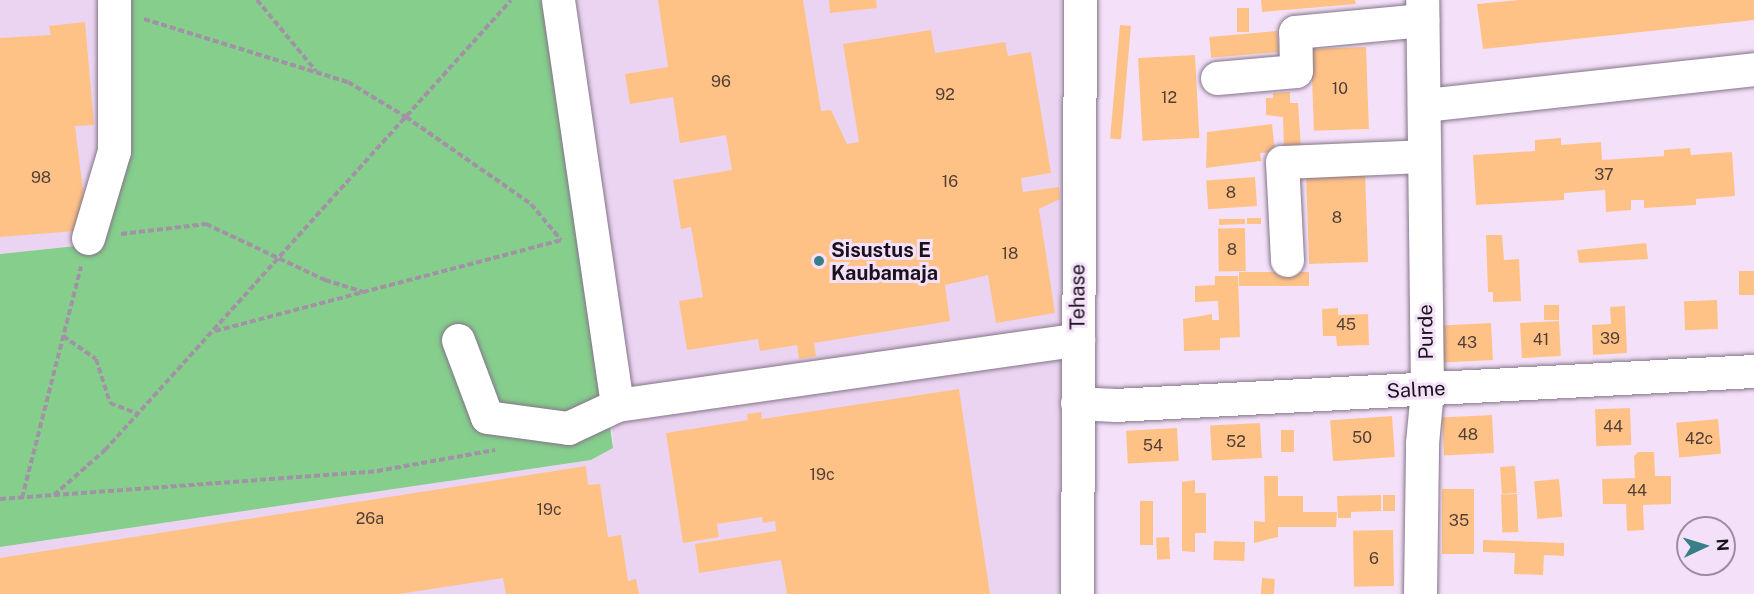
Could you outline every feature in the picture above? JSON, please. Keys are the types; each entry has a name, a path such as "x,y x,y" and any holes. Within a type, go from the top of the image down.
{"street":[{"path":"558,0 616,405"},
{"name":"Tehase","path":"1077,594 1080,0"},
{"path":"88,238 114,151 114,5"},
{"path":"1217,78 1296,71 1295,32 1422,10"},
{"name":"Purde","path":"1420,594 1427,390 1422,10"},
{"path":"1424,105 1754,69"},
{"path":"1287,260 1282,162 1424,156"},
{"path":"458,340 487,417 567,428 616,405 1078,339"},
{"name":"Salme","path":"1077,404 1427,390 1754,371"}],"path":[{"path":"257,0 317,73"},
{"path":"54,495 105,450 511,0"},
{"path":"114,5 348,82 406,117 531,204 561,240 214,331"},
{"path":"22,498 88,238 206,225 278,259 364,292"},
{"path":"63,336 96,359 110,403 138,414"},
{"path":"0,499 377,471 498,449"}],"shaded area":[{"path":"0,0 114,0 114,151 105,243 0,254"},
{"path":"576,0 1061,0 1061,325 625,392"},
{"path":"1062,352 1058,594 0,594 0,547 591,460 613,448 612,419"}],"green space":[{"path":"114,0 550,0 613,448 591,460 0,547 0,254 105,243 114,151"}],"building":[{"path":"658,0 803,0 821,111 831,110 847,144 859,142 843,44 931,30 935,53 1005,42 1008,56 1031,52 1051,173 1021,178 1023,192 1059,187 1060,199 1039,209 1055,313 996,323 988,275 945,285 950,321 814,343 816,356 799,359 797,345 760,351 758,339 687,350 679,301 703,297 691,227 681,229 673,180 732,170 726,135 680,143 673,97 630,104 625,74 668,67"},
{"path":"829,0 876,0 877,8 830,13"},
{"path":"1261,0 1355,0 1356,4 1262,12"},
{"path":"1519,0 1754,0 1754,20 1483,49 1477,4"},
{"path":"1237,8 1249,8 1249,32 1237,32"},
{"path":"85,22 94,125 75,126 88,230 0,237 0,38 51,35 49,26"},
{"path":"1120,25 1131,26 1121,140 1110,139"},
{"path":"1277,31 1279,52 1211,58 1209,37"},
{"path":"1366,47 1369,129 1314,131 1311,49"},
{"path":"1195,55 1199,138 1142,141 1138,58"},
{"path":"1290,92 1290,103 1298,103 1301,148 1284,149 1283,117 1266,115 1266,98 1273,98 1273,93"},
{"path":"1272,124 1275,152 1260,153 1261,161 1206,168 1207,132"},
{"path":"1561,138 1561,145 1601,142 1602,160 1664,156 1664,150 1690,148 1691,155 1732,152 1735,196 1696,199 1696,205 1644,208 1644,200 1631,200 1631,210 1606,212 1605,190 1564,193 1564,200 1476,205 1473,155 1535,151 1535,140"},
{"path":"1365,172 1368,262 1309,264 1306,174"},
{"path":"1255,177 1257,206 1208,209 1206,180"},
{"path":"1247,218 1261,218 1261,224 1247,224"},
{"path":"1219,219 1245,219 1245,224 1219,225"},
{"path":"1218,228 1245,228 1246,271 1219,271"},
{"path":"1486,235 1502,235 1504,260 1519,259 1521,301 1493,302 1493,292 1488,292"},
{"path":"1646,243 1648,259 1579,263 1577,250"},
{"path":"1739,271 1754,271 1754,295 1739,295"},
{"path":"1239,272 1309,272 1309,286 1239,286"},
{"path":"1215,276 1238,276 1240,337 1220,338 1220,350 1184,351 1183,319 1212,314 1212,320 1219,320 1218,301 1195,302 1195,286 1215,285"},
{"path":"1717,300 1718,329 1685,330 1684,301"},
{"path":"1544,305 1559,305 1559,320 1544,320"},
{"path":"1625,306 1627,353 1593,355 1592,325 1611,324 1610,307"},
{"path":"1338,308 1338,315 1368,314 1369,345 1337,346 1336,336 1323,336 1322,309"},
{"path":"1559,321 1561,356 1522,358 1520,323"},
{"path":"1491,323 1493,360 1443,363 1441,326"},
{"path":"959,389 990,594 787,594 781,560 699,573 695,544 776,531 775,521 763,523 762,517 717,524 719,537 683,543 666,433 748,420 747,414 761,412 762,419"},
{"path":"1630,408 1631,445 1596,446 1595,409"},
{"path":"1492,415 1494,453 1444,456 1442,418"},
{"path":"1392,416 1395,457 1333,461 1330,420"},
{"path":"1718,419 1721,454 1679,458 1676,423"},
{"path":"1260,423 1262,458 1212,461 1210,426"},
{"path":"1177,428 1179,461 1128,464 1126,431"},
{"path":"1281,430 1294,430 1294,452 1281,452"},
{"path":"1638,452 1654,452 1655,476 1671,476 1671,504 1643,505 1644,530 1627,531 1626,504 1603,504 1602,479 1635,478 1634,456"},
{"path":"586,466 588,485 600,484 608,537 621,535 628,581 636,579 639,594 506,594 503,578 399,594 0,594 0,558"},
{"path":"1515,466 1517,493 1502,494 1500,467"},
{"path":"1264,476 1278,476 1278,496 1303,496 1303,512 1337,512 1336,527 1278,527 1278,537 1254,543 1254,521 1265,522"},
{"path":"1559,479 1562,517 1537,519 1534,481"},
{"path":"1195,480 1195,493 1206,493 1206,533 1195,533 1195,552 1182,551 1182,482"},
{"path":"1442,489 1474,489 1474,554 1442,554"},
{"path":"1517,494 1518,532 1502,533 1501,495"},
{"path":"1381,495 1381,511 1351,512 1351,518 1338,518 1337,496"},
{"path":"1383,495 1395,495 1395,511 1383,511"},
{"path":"1140,501 1153,501 1153,545 1140,545"},
{"path":"1393,530 1394,586 1354,587 1353,531"},
{"path":"1169,537 1170,559 1157,560 1156,538"},
{"path":"1483,540 1564,543 1564,556 1544,555 1543,575 1514,574 1515,553 1483,552"},
{"path":"1214,541 1245,542 1244,561 1213,560"},
{"path":"1262,578 1275,579 1274,594 1261,594"}],"place":[{"name":"Sisustus E Kaubamaja","path":"819,261"}]}
